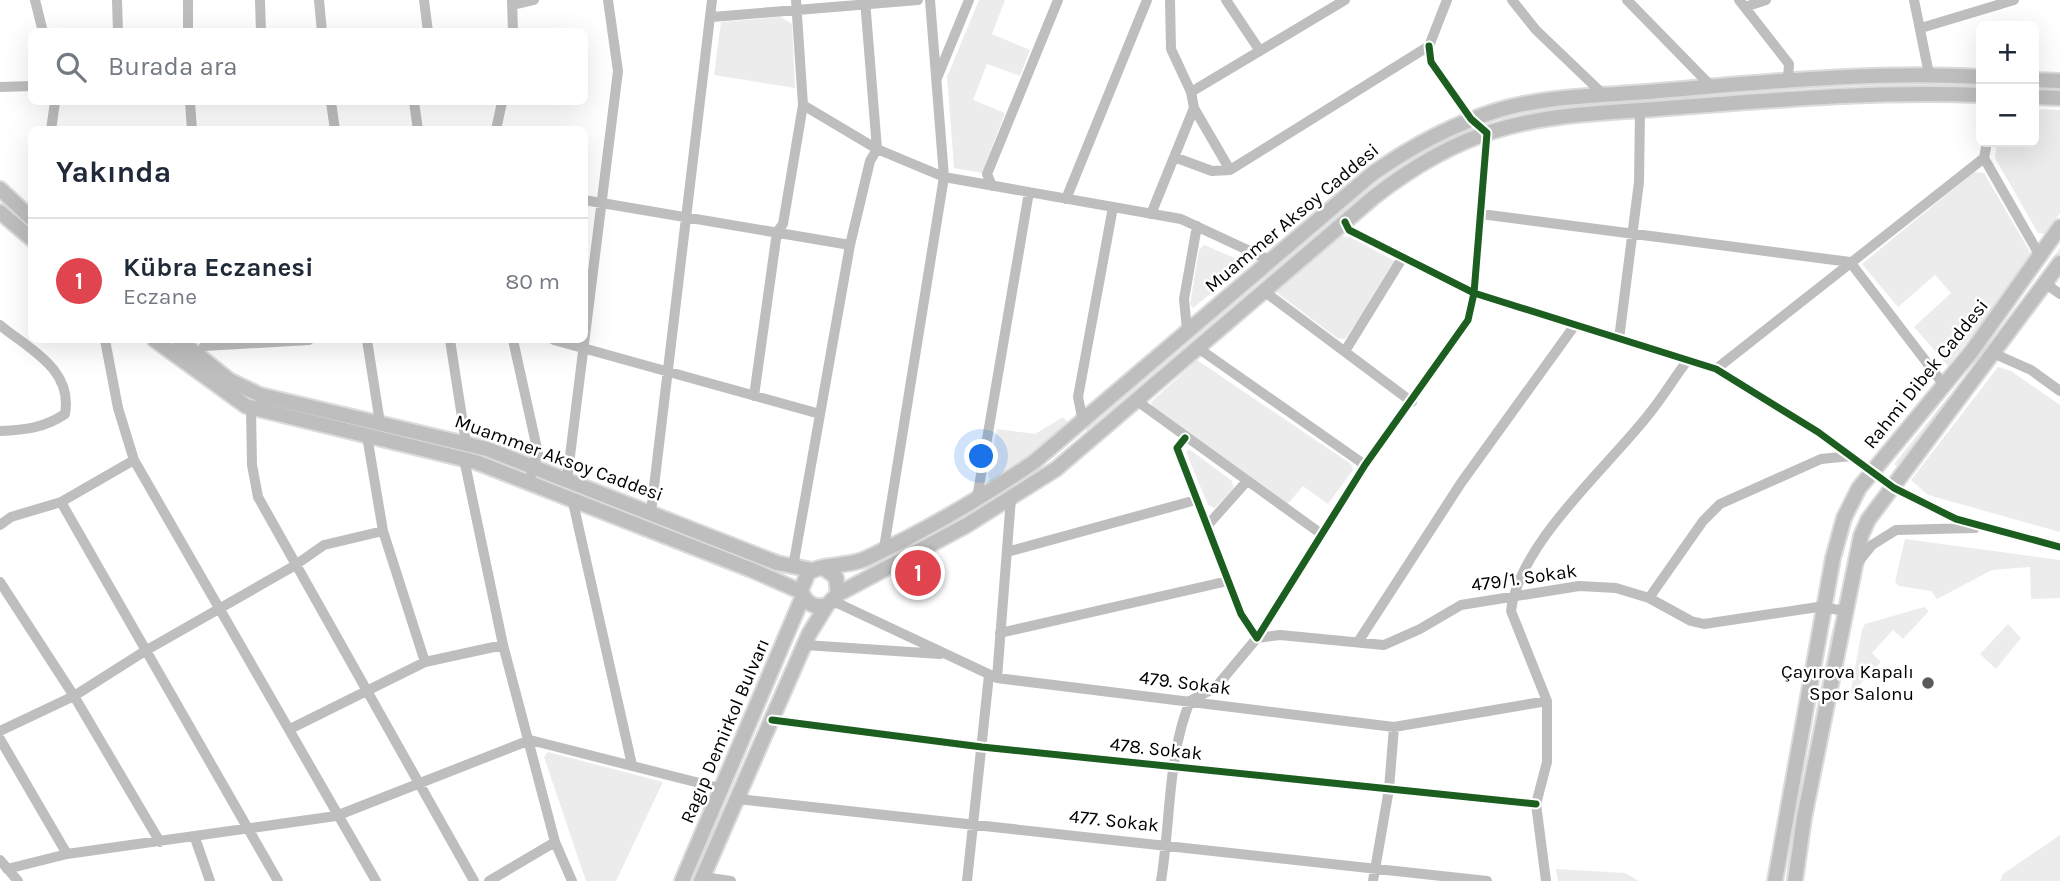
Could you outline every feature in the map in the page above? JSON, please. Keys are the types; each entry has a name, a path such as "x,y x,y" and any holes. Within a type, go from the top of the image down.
{"main road":[{"name":"Muammer Aksoy Caddesi","path":"187,343 204,349 229,380 260,396 466,443 531,474 567,480 793,567 818,570 855,563 976,498 1034,462 1269,260 1396,157 1438,133 1519,105 1605,96 1844,75 1929,74 1976,77"},
{"path":"2039,80 2060,81"},
{"path":"159,343 223,393 251,408 531,474 572,498 802,594 814,606 833,600 1012,498 1065,462 1345,222 1407,173 1487,133 1546,119 1848,94 1976,95"},
{"path":"2039,97 2060,98"},
{"path":"0,188 28,215"},
{"path":"0,212 28,236"},
{"name":"Rahmi Dibek Caddesi","path":"1775,881 1824,608 1844,518 1859,488 1944,385 2060,227"},
{"name":"Rahmi Dibek Caddesi","path":"1795,881 1811,779 1848,611 1853,568 1868,520 1995,354 2060,263"},
{"path":"802,594 803,580 818,570 836,577 833,600"},
{"name":"Ragıp Demirkol Bulvarı","path":"682,881 723,789 802,594"},
{"name":"Ragıp Demirkol Bulvarı","path":"702,879 805,645 833,600"}],"street":[{"path":"35,0 43,28"},
{"path":"117,0 118,28"},
{"path":"188,0 188,28"},
{"path":"260,0 261,28"},
{"path":"319,0 322,28"},
{"path":"424,0 428,28"},
{"path":"513,28 512,2 534,0"},
{"path":"588,316 618,71 608,0"},
{"path":"651,512 712,0"},
{"path":"712,17 796,5 918,0"},
{"path":"884,548 944,177 930,0"},
{"path":"935,83 969,0"},
{"path":"992,186 988,174 1058,0"},
{"path":"1066,199 1147,0"},
{"path":"1170,0 1171,49 1191,92 1194,108 1230,170"},
{"path":"1226,0 1260,51"},
{"path":"1191,92 1331,4 1345,0"},
{"path":"1161,881 1167,845 1173,767 1180,725 1190,701 1216,687 1257,638 1365,465 1468,320 1474,293 1487,133 1471,120 1431,62 1429,46 1447,0"},
{"path":"1512,0 1536,30 1605,96"},
{"path":"1627,0 1712,86"},
{"path":"1766,0 1742,4 1788,64 1788,79"},
{"path":"1914,0 1929,74"},
{"path":"1921,27 2014,0"},
{"path":"793,567 850,245 870,161 877,149 865,2"},
{"path":"754,396 777,232 783,224 803,105 796,5"},
{"path":"1174,157 1212,171 1230,170 1429,46"},
{"path":"0,87 28,86"},
{"path":"52,126 55,105"},
{"path":"190,105 192,126"},
{"path":"331,105 334,126"},
{"path":"414,105 417,126"},
{"path":"497,126 501,105"},
{"path":"803,105 877,149 944,177 1181,219 1269,260"},
{"path":"1152,214 1194,108"},
{"path":"1619,339 1639,182 1640,111"},
{"path":"1986,147 1984,158 2040,256"},
{"path":"1716,369 1984,158"},
{"path":"976,498 1029,192"},
{"path":"588,201 850,245"},
{"path":"1083,422 1078,397 1113,207"},
{"path":"1481,214 1632,231 1850,262 1944,385"},
{"path":"1345,222 1349,230 1474,293 1716,369 1851,456 1893,487 1955,519 2060,547"},
{"path":"1187,330 1184,299 1197,226"},
{"path":"1345,351 1403,257"},
{"path":"2046,284 2060,294"},
{"path":"1265,292 1412,402"},
{"path":"0,325 51,364 68,396 65,414 51,424 0,431"},
{"path":"1358,642 1461,483 1575,325"},
{"path":"106,343 118,408 134,460 290,729 336,816 376,881"},
{"path":"204,349 274,343"},
{"path":"367,343 380,423"},
{"path":"450,343 466,443"},
{"path":"514,343 538,453 531,474"},
{"path":"565,343 820,414"},
{"path":"567,480 585,343"},
{"path":"1198,348 1365,465"},
{"path":"1995,354 2031,370 2060,391"},
{"path":"1546,881 1536,804 1547,762 1547,701 1511,611 1513,596 1545,535 1649,414 1686,360"},
{"path":"1137,401 1321,533"},
{"path":"251,408 252,465 258,497 474,881"},
{"path":"367,436 383,531 425,662"},
{"path":"1185,438 1177,448 1241,614 1257,638"},
{"path":"1648,598 1703,521 1720,504 1821,459 1851,456"},
{"path":"464,459 503,645 555,842 572,881"},
{"path":"0,525 11,517 61,502 134,460"},
{"path":"1207,526 1247,481"},
{"path":"572,498 632,765"},
{"path":"967,881 982,747 1000,633 1012,498"},
{"path":"1007,552 1196,500"},
{"path":"61,502 278,881"},
{"path":"1853,568 1872,545 1896,530 1992,529"},
{"path":"0,731 74,696 324,545 383,531"},
{"path":"1000,633 1228,581"},
{"path":"0,582 74,696 160,842"},
{"name":"479/1. Sokak","path":"1257,638 1280,635 1384,645 1420,629 1461,605 1579,586 1616,588 1648,598 1690,621 1704,624 1824,608 1848,611"},
{"name":"479. Sokak","path":"833,600 993,677 1394,727 1547,701"},
{"path":"290,729 425,662 503,645"},
{"path":"805,645 946,654"},
{"name":"478. Sokak","path":"772,720 982,747 1536,804"},
{"path":"1373,881 1389,789 1394,727"},
{"path":"0,739 67,853"},
{"path":"4,865 67,853 195,838 336,816 530,740 723,789"},
{"name":"477. Sokak","path":"738,799 1487,881"},
{"path":"195,838 210,881"},
{"path":"489,881 555,842"},
{"path":"4,865 18,881"},
{"path":"702,879 731,881"}],"shaded area":[{"path":"979,0 1005,0 992,34 1030,50 1020,76 987,64 973,100 1005,113 982,173 954,168 947,77"},
{"path":"781,17 792,24 795,88 714,75 721,22"},
{"path":"1880,80 1976,83 1976,88 1856,86 1502,122 1500,117 1566,105"},
{"path":"2039,109 2060,110 2060,213 2046,234 2038,233 1995,158 1996,147 2039,147"},
{"path":"1467,129 1469,133 1371,190 1089,432 1085,429 1366,188 1421,150"},
{"path":"1974,172 1984,173 2033,257 1948,366 1914,327 1951,293 1935,275 1898,307 1862,264"},
{"path":"1341,236 1350,237 1395,261 1395,267 1345,339 1337,338 1276,292"},
{"path":"1204,245 1242,261 1244,266 1193,308 1190,304 1199,250"},
{"path":"2060,248 2060,256 1993,347 1897,466 1894,464 1989,346"},
{"path":"1197,360 1351,464 1353,470 1328,504 1303,486 1287,505 1153,409 1151,402"},
{"path":"1998,367 2011,371 2060,405 2060,532 1928,495 1911,480"},
{"path":"1063,417 1070,425 991,482 988,476 997,429 1035,434"},
{"path":"1189,449 1232,481 1234,488 1215,508 1208,505 1186,452"},
{"path":"1905,539 2060,560 2060,598 2031,599 2030,567 1992,570 1937,599 1931,591 1899,586 1895,582"},
{"path":"1924,607 1929,611 1903,639 1893,630 1872,653 1881,662 1850,695 1865,624"},
{"path":"2008,624 2021,638 1996,669 1980,654"},
{"path":"1832,629 1836,630 1790,881 1786,881 1789,848"},
{"path":"548,752 663,782 616,881 586,881 544,757"},
{"path":"2060,835 2060,881 2000,881 2003,874"},
{"path":"1556,869 1625,873 1639,881 1558,881"}],"cycle path":[{"path":"1185,438 1177,448 1241,614 1257,638 1365,465 1468,320 1474,293 1487,133 1471,119 1431,62 1429,46"},
{"path":"1345,222 1349,230 1474,293 1716,369 1818,432 1894,488 1956,519 2060,547"},
{"path":"772,720 982,747 1536,804"}],"place":[{"name":"Kübra Eczanesi","path":"918,573"},
{"name":"Çayırova Kapalı Spor Salonu","path":"1928,683"}]}
